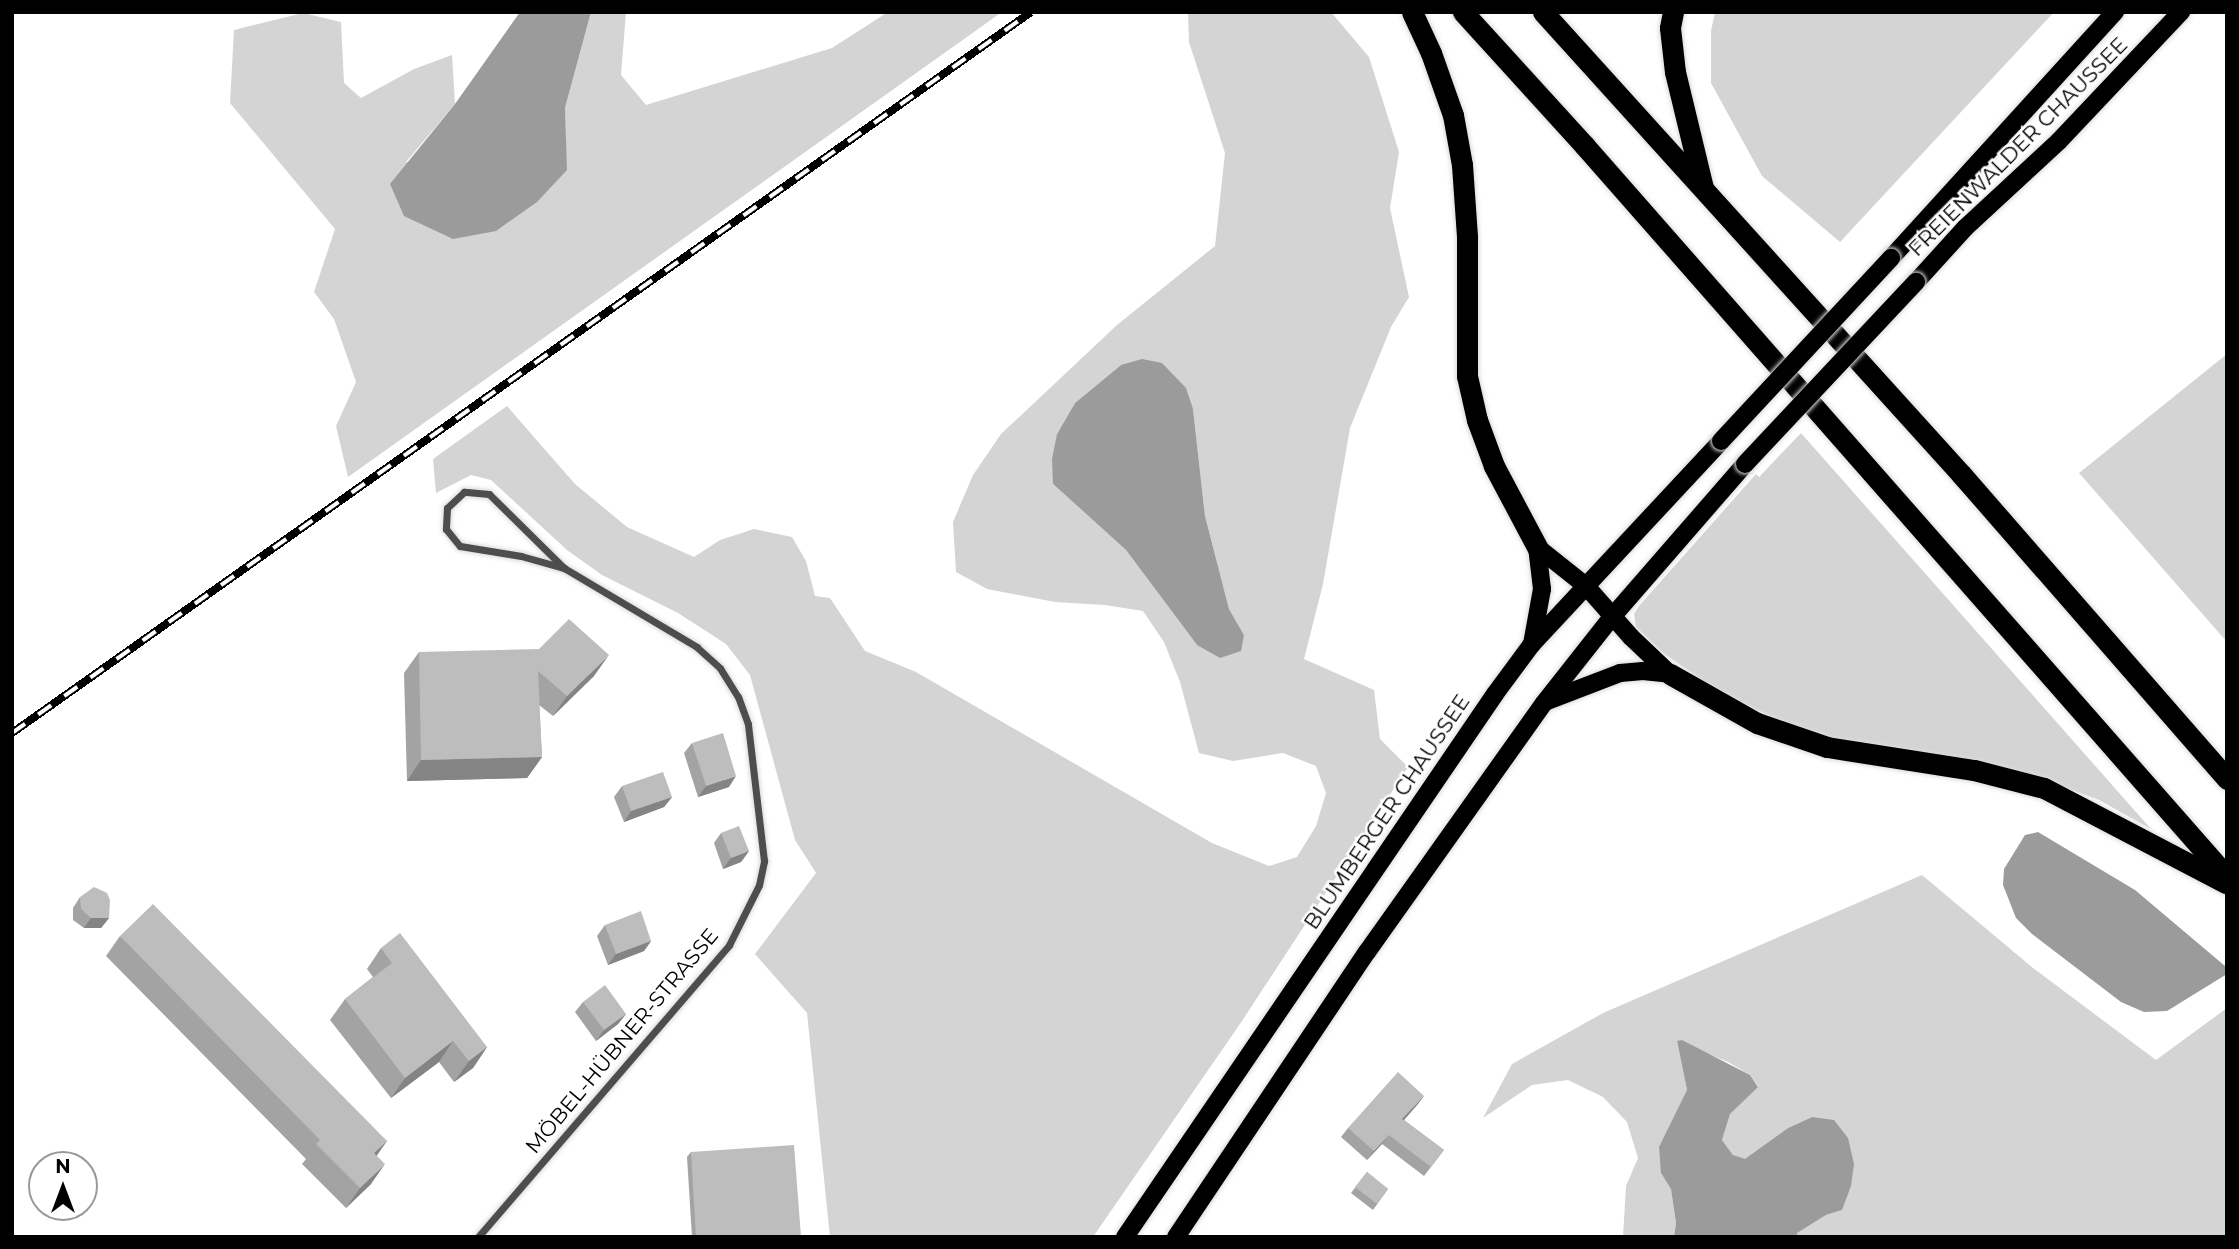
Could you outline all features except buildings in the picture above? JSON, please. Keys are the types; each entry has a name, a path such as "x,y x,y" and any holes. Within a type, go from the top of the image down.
{"highway":[{"path":"1412,12 1431,52 1453,115 1462,165 1467,236 1467,376 1472,398 1494,466 1537,547"},
{"path":"1463,12 2227,877"},
{"path":"1543,12 1961,474 2227,779"},
{"path":"1673,12 1670,28 1675,72 1703,191"},
{"path":"1670,674 1757,723 1826,747 1974,770 2044,788 2114,822 2227,884"}],"main road":[{"name":"FREIENWALDER CHAUSSEE","path":"1721,441 2115,12"},
{"name":"FREIENWALDER CHAUSSEE","path":"1612,617 1745,464 1965,228 2059,141 2181,12"},
{"name":"BLUMBERGER CHAUSSEE","path":"1125,1237 1452,754 1532,644 1721,441"},
{"path":"1537,547 1586,586 1612,617 1670,674"},
{"path":"1532,644 1542,589 1537,547"},
{"path":"1176,1237 1367,952 1544,703 1612,617"},
{"path":"1544,703 1620,673 1643,671 1670,674"}],"street":[{"name":"MÖBEL-HÜBNER-STRASSE","path":"478,1237 729,945 750,906 764,860 748,724 738,696 720,668 697,647 564,568 489,494 464,492 447,508 446,529 460,546 521,556 564,568"}],"shaded area":[{"path":"520,12 591,12 565,108 567,170 537,202 496,231 453,239 404,216 390,184 455,104"},
{"path":"591,12 626,12 621,75 646,105 832,48 888,12 1002,12 348,477 336,426 356,382 334,319 314,292 335,229 230,103 234,30 303,13 341,22 344,83 361,98 414,69 452,55 455,104 406,162 566,170 565,108"},
{"path":"1188,12 1331,12 1369,57 1399,152 1390,208 1409,297 1391,327 1350,428 1323,584 1304,659 1374,690 1380,739 1408,767 1242,1021 1093,1237 830,1237 807,1013 755,954 816,873 795,840 750,675 726,644 678,613 602,575 567,550 491,480 471,475 436,493 433,459 507,406 575,484 627,527 694,557 720,540 754,529 792,537 806,561 815,596 830,598 865,651 916,672 1212,843 1269,866 1297,857 1316,826 1326,793 1316,766 1283,753 1233,761 1199,753 1180,682 1164,642 1143,611 1105,605 1055,602 987,589 956,572 953,522 973,475 1001,434 1117,325 1215,246 1225,153 1189,42","holes":["1121,365 1193,409 1205,516 1229,609 1244,635 1197,645 1126,550 1053,484 1057,434 1075,403"]},
{"path":"1715,12 2054,12 1840,242 1762,176 1711,83 1711,31"},
{"path":"2227,354 2227,642 2079,473"},
{"path":"1142,359 1162,363 1186,388 1193,409 1205,516 1229,609 1244,635 1241,651 1220,658 1197,645 1126,550 1053,484 1052,459 1057,434 1075,403 1121,365"},
{"path":"1801,433 2151,829 2099,800 2023,772 1839,740 1789,725 1716,690 1662,652 1636,627 1634,614 1639,606 1756,474 1759,477"},
{"path":"2038,832 2135,890 2225,966 2227,974 2167,1011 2144,1012 2121,1002 2032,934 2016,918 2003,885 2004,869 2025,835"},
{"path":"1922,875 2033,968 2156,1060 2227,1008 2227,1237 1797,1237 1796,1233 1826,1215 1842,1210 1812,1117 1788,1128 1745,1160 1733,1155 1722,1140 1730,1113 1758,1086 1750,1075 1728,1062 1677,1041 1687,1090 1661,1173 1671,1188 1676,1223 1674,1237 1623,1237 1626,1186 1638,1158 1627,1122 1603,1097 1568,1080 1532,1085 1483,1118 1512,1064 1603,1013"},
{"path":"1682,1040 1750,1075 1758,1087 1730,1114 1722,1140 1733,1155 1745,1159 1788,1128 1812,1117 1834,1120 1848,1138 1854,1164 1851,1186 1842,1210 1826,1215 1797,1233 1797,1237 1674,1237 1676,1223 1671,1189 1661,1173 1659,1147 1687,1090 1677,1041"}],"railway":[{"path":"12,733 1031,12"}]}
